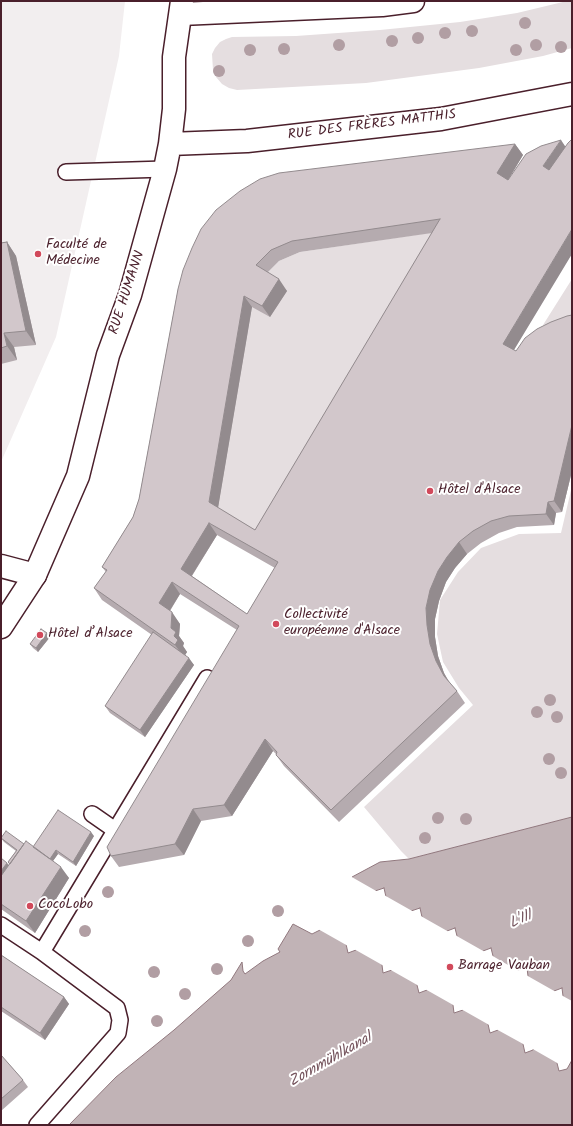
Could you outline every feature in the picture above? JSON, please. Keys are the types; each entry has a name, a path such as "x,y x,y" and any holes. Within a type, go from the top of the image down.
{"street":[{"path":"181,8 382,5 413,1"},
{"name":"RUE HUMANN","path":"1,627 35,576 78,476 108,355 130,295 165,169 170,144 174,108 174,57 181,8"},
{"name":"RUE DES FRÈRES MATTHIS","path":"170,144 247,140 441,119 572,94"},
{"path":"1,566 35,576"}],"lane":[{"path":"66,172 165,169"},
{"path":"42,952 207,678"},
{"path":"92,814 116,830"},
{"path":"1,925 42,952 117,1008 120,1020 118,1033 37,1125"}],"shaded area":[{"name":"Faculté de Médecine","path":"1,1 125,1 119,56 56,337 1,462"},
{"path":"572,1 572,48 543,56 479,68 366,83 237,90 222,84 216,77 213,70 212,54 215,48 220,42 232,37 296,36 460,22 517,13"},
{"path":"449,230 263,542 217,514 252,307 264,276 279,261 300,252"},
{"path":"572,279 572,322 543,325"},
{"path":"572,486 572,817 409,859 364,807 473,705 459,688 443,662 437,634 440,600 458,572 481,548 519,534 561,533"}],"water":[{"path":"572,817 572,1036 557,1063 559,1071 567,1069 572,1060 572,1125 69,1125 116,1077 174,1030 231,980 242,962 243,971 245,974 263,961 280,952 278,949 293,924 312,934 320,930 352,877 380,862 409,859","holes":["384,888 386,897 356,950 348,953 346,944 375,891","420,908 422,917 392,970 383,973 382,965 411,911","455,928 457,936 427,990 419,993 417,985 447,931","491,948 493,956 463,1010 454,1013 453,1005 483,951","527,968 528,976 498,1030 490,1033 488,1024 518,970","562,988 563,996 533,1050 525,1053 523,1044 554,991"]}],"pier":[{"path":"350,876 378,892 348,946 318,929"},
{"path":"384,895 414,912 384,966 354,949"},
{"path":"419,915 449,932 419,986 389,969"},
{"path":"455,935 485,952 455,1006 425,989"},
{"path":"491,955 520,972 491,1026 461,1009"},
{"path":"526,975 556,992 525,1045 496,1029"},
{"path":"561,995 572,1001 572,1041 559,1064 531,1048"}],"building":[{"name":"Hôtel d'Alsace","path":"572,139 572,229 503,344 516,351 525,338 537,329 551,322 572,315 572,425 554,501 548,502 546,514 509,516 491,521 473,531 459,542 438,571 430,590 426,608 430,644 436,661 444,676 457,691 331,810 276,755 277,752 265,739 224,805 193,809 175,844 111,856 107,847 239,626 172,582 159,603 172,612 171,628 176,632 174,636 178,640 175,645 94,588 107,570 102,567 133,517 139,499 178,289 183,270 201,229 216,210 240,191 260,179 279,173 515,144 497,173 508,180 526,154 541,146 561,140 543,166 549,170","holes":["440,219 255,530 209,502 244,296 262,306 279,279 256,265 271,250 292,241","209,523 278,562 247,614 181,569"]},
{"path":"7,242 26,331 4,333 7,346 1,348 1,243"},
{"path":"41,629 47,633 36,648 30,644"},
{"path":"153,632 189,658 140,730 105,706"},
{"path":"58,810 91,832 73,862 56,850 50,859 33,847"},
{"path":"6,831 24,844 10,864 8,862 17,850 1,838"},
{"path":"26,841 61,867 26,921 1,904 1,876"},
{"path":"1,858 7,863 1,871"},
{"path":"1,955 64,997 40,1033 1,1007"},
{"path":"1,1055 23,1080 1,1099"}],"place":[{"name":"Faculté de Médecine","path":"38,254"},
{"name":"Hôtel d'Alsace","path":"430,491"},
{"name":"Collectivité européenne d'Alsace","path":"276,624"},
{"name":"Hôtel d’Alsace","path":"40,635"},
{"name":"CocoLobo","path":"30,906"},
{"name":"Barrage Vauban","path":"450,967"}],"water label":[{"name":"L'Ill","path":"521,921"},
{"name":"Zornmühlkanal","path":"331,1061"}]}
